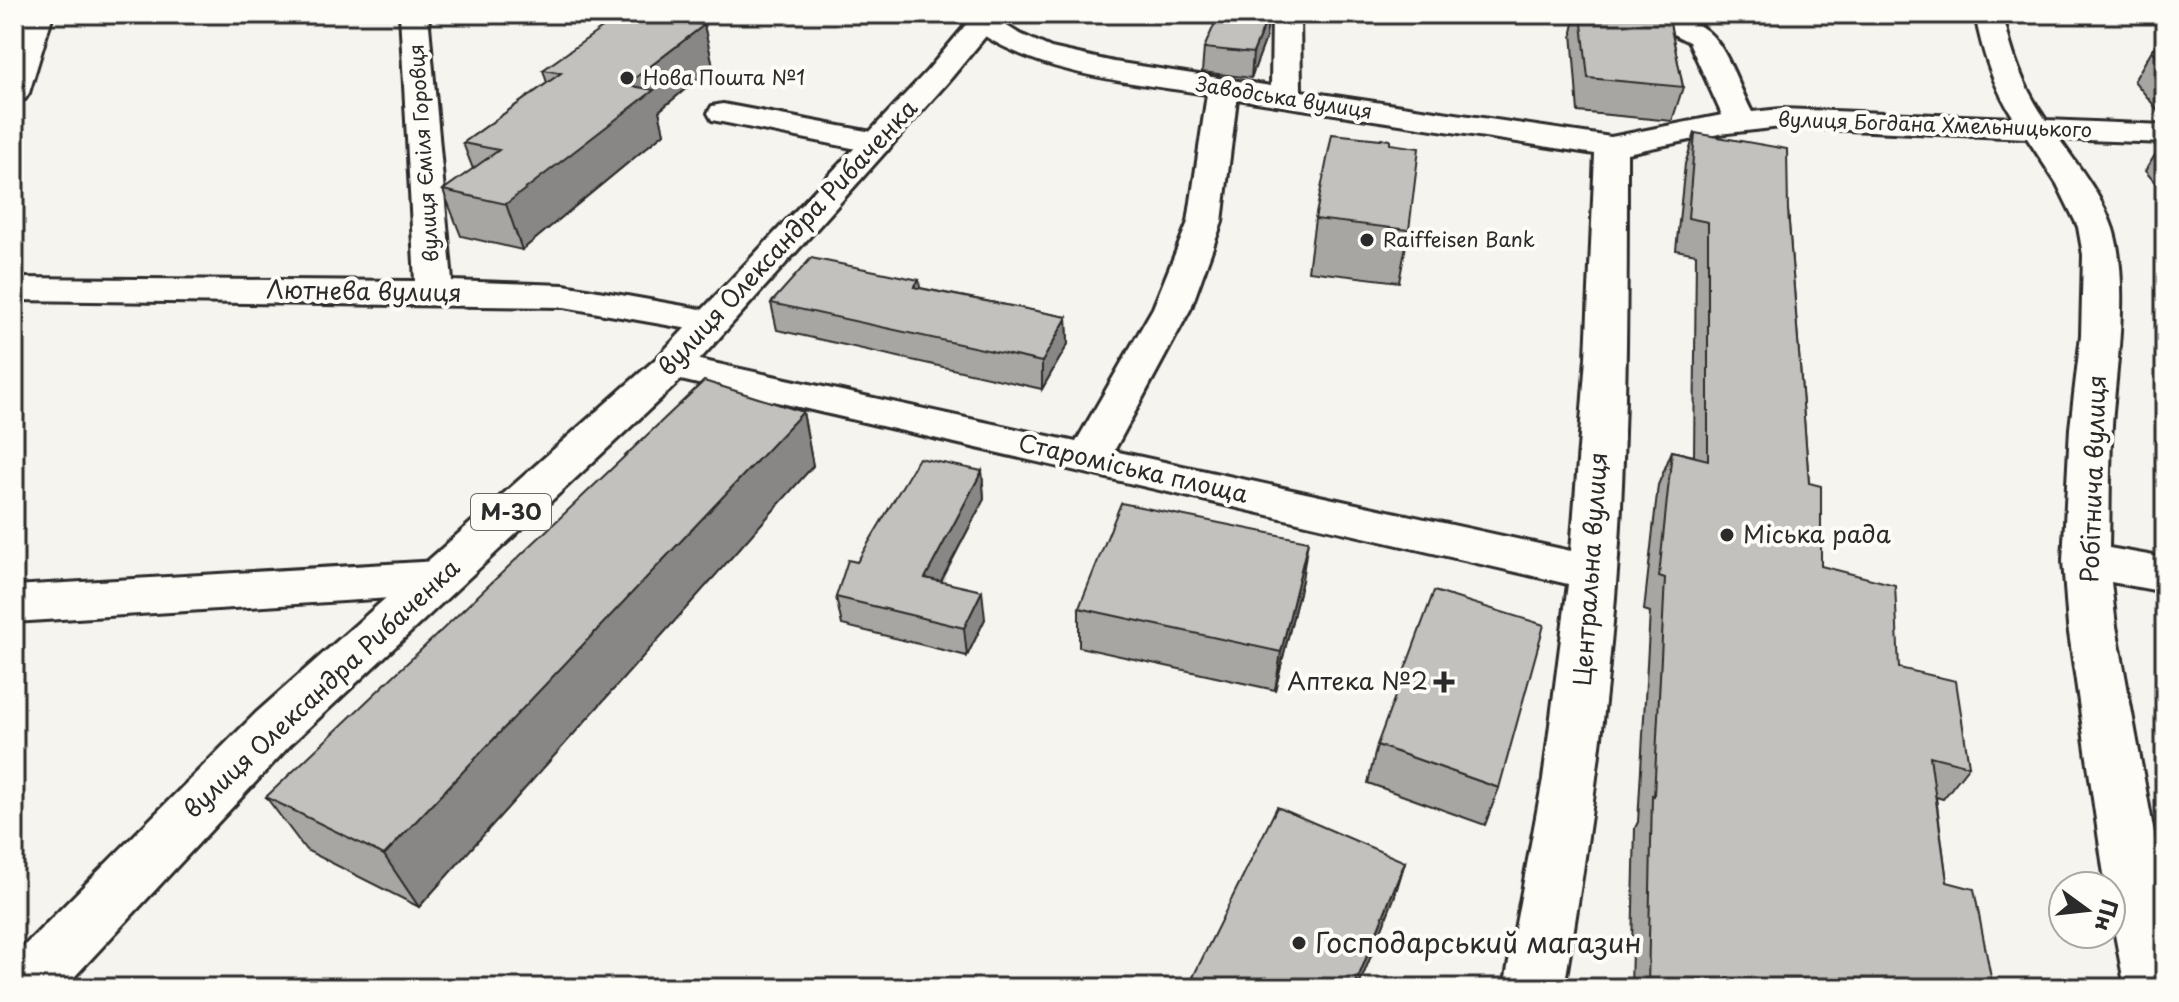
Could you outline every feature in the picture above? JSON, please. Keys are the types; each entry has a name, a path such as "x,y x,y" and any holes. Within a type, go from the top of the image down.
{"main road":[{"path":"14,93 39,14"},
{"name":"вулиця Єміля Горовця","path":"414,14 434,292"},
{"path":"1286,14 1286,99"},
{"path":"1655,14 1701,37 1741,122"},
{"name":"Робітнича вулиця","path":"1989,14 1995,46 2015,97 2080,194 2095,227 2101,255 2100,335 2091,428 2086,561 2092,626 2148,873 2155,988"},
{"name":"Заводська вулиця","path":"981,17 1008,39 1042,54 1114,71 1611,147"},
{"name":"вулиця Олександра Рибаченка","path":"24,988 274,728 672,366 877,143 981,17"},
{"path":"1088,459 1172,308 1205,222 1223,89"},
{"path":"723,113 877,143"},
{"name":"вулиця Богдана Хмельницького","path":"1611,147 1741,122 1804,118 2165,134"},
{"name":"Центральна вулиця","path":"1534,988 1572,783 1594,573 1611,147"},
{"name":"Лютнева вулиця","path":"14,289 564,296 712,322"},
{"name":"Староміська площа","path":"672,366 1594,573"},
{"path":"2086,561 2165,575"},
{"path":"14,604 438,578"}],"building":[{"path":"622,14 645,14 704,25 626,85 654,90 506,204 443,190 499,150 463,143 561,73 543,70"},
{"path":"1219,14 1269,14 1253,53 1204,48"},
{"path":"1581,14 1668,14 1683,87 1588,78"},
{"path":"2162,39 2165,42 2165,66 2152,50"},
{"path":"1695,133 1787,149 1788,210 1809,483 1821,486 1821,566 1895,585 1899,668 1956,681 1969,766 1930,756 1947,882 1974,889 1993,988 1648,988 1652,795 1665,578 1659,576 1672,451 1708,460 1708,222 1688,218"},
{"path":"1332,134 1390,140 1390,144 1419,148 1409,230 1315,219"},
{"path":"811,258 919,280 914,287 1067,317 1042,362 771,303"},
{"path":"704,381 803,412 384,855 266,797"},
{"path":"919,458 982,471 925,578 982,591 964,628 836,597 848,560 857,562"},
{"path":"1121,503 1308,541 1281,652 1079,608"},
{"path":"1434,591 1544,625 1499,788 1377,745"},
{"name":"Господарський магазин","path":"1277,807 1405,862 1354,988 1216,988 1193,977"}],"place":[{"name":"Нова Пошта №1","path":"627,78"},
{"name":"Raiffeisen Bank","path":"1367,240"},
{"name":"Міська рада","path":"1727,535"},
{"name":"Аптека №2","path":"1444,682"},
{"name":"Господарський магазин","path":"1299,943"}]}
